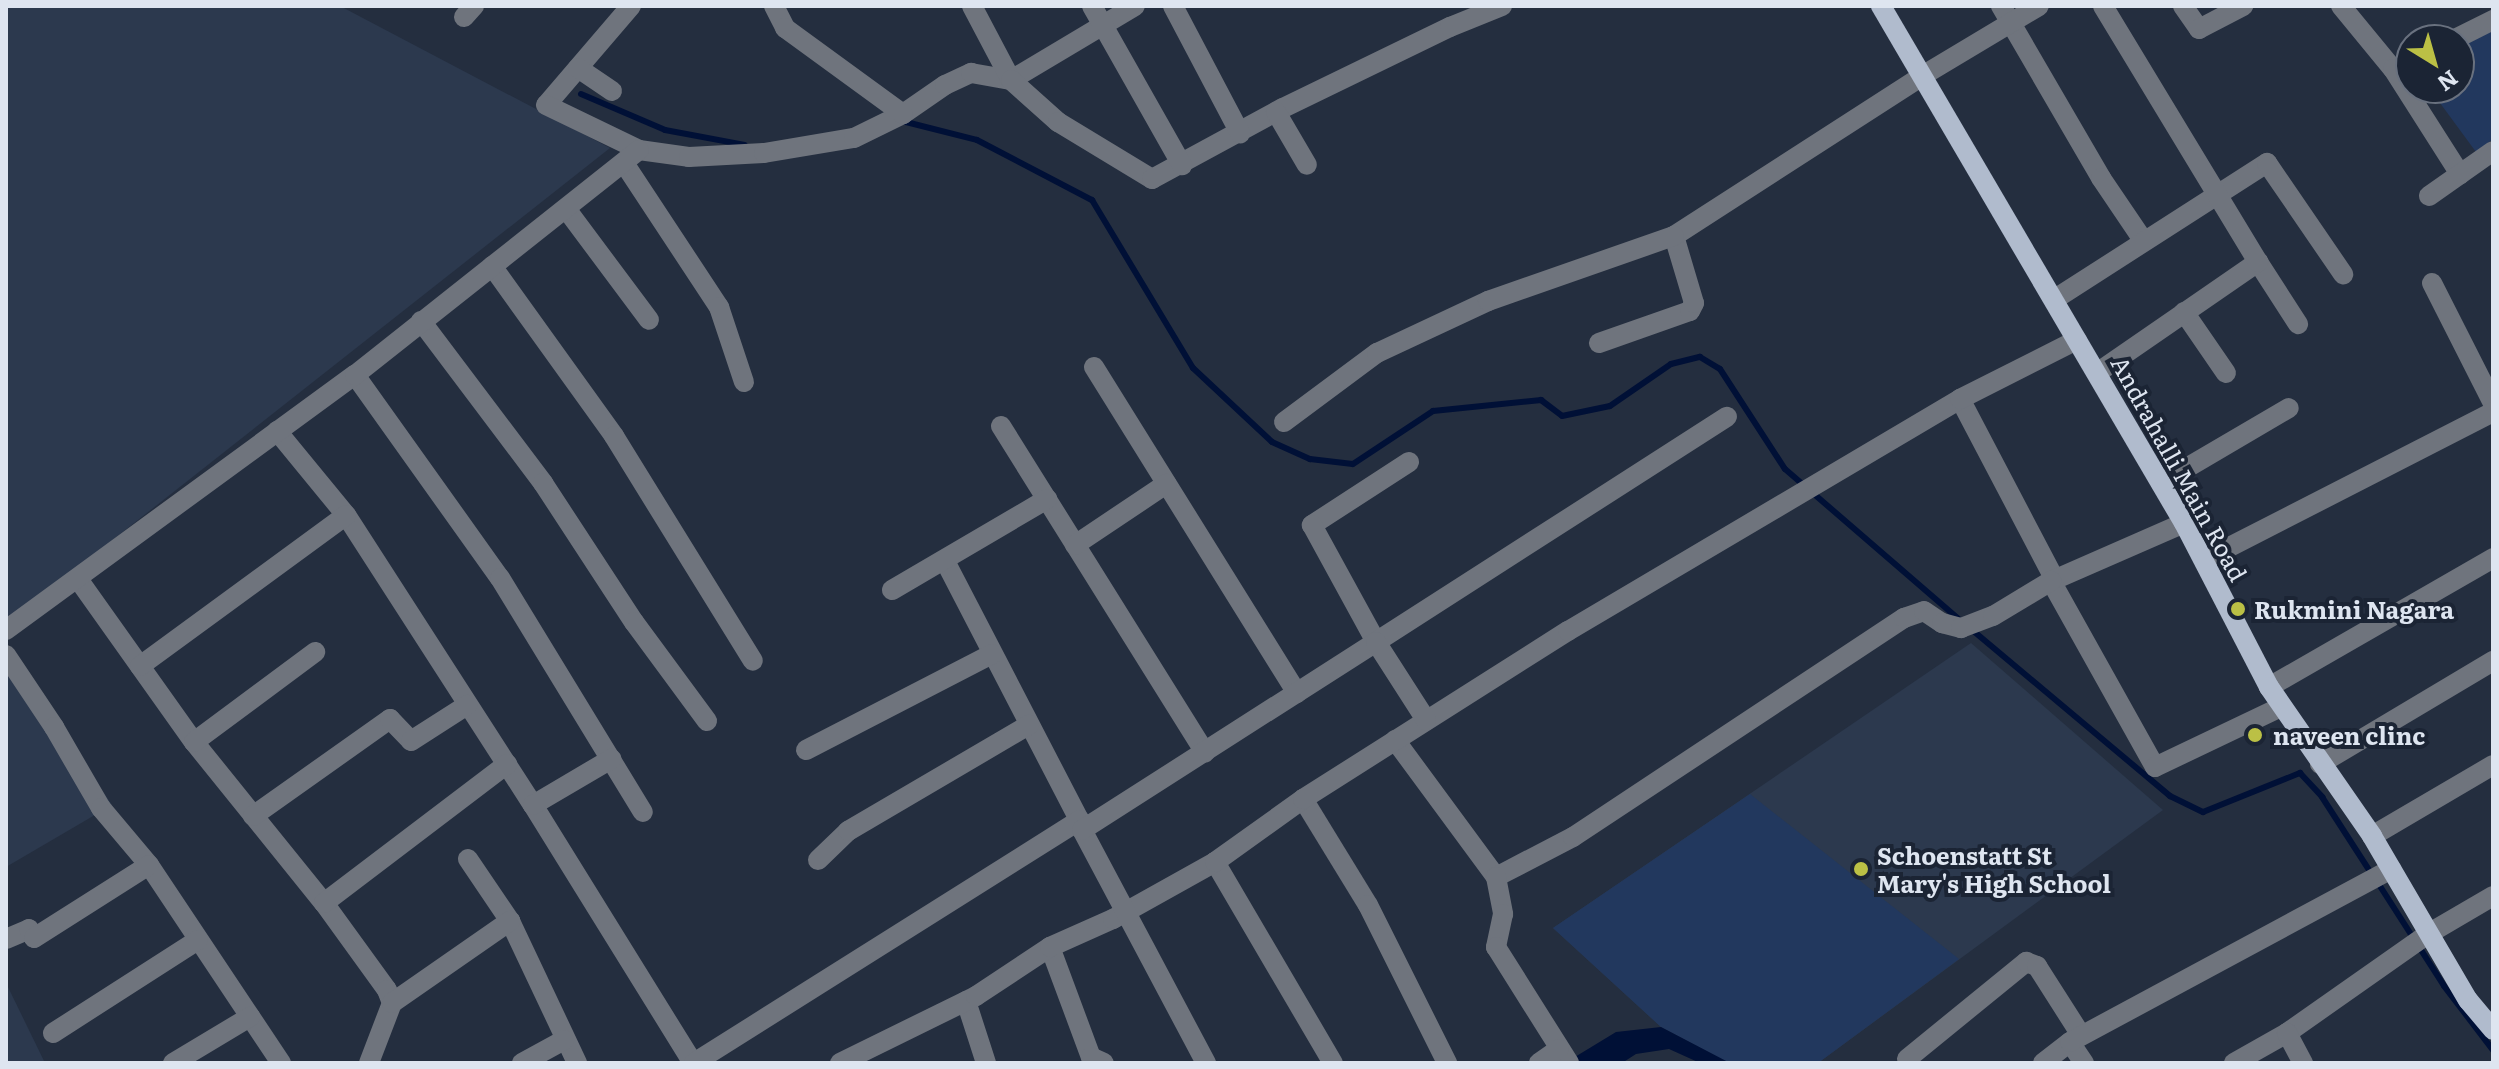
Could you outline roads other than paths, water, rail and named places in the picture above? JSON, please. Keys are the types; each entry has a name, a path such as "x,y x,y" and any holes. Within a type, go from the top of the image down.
{"main road":[{"name":"Andrahalli Main Road","path":"1881,6 2184,523 2269,687 2372,836 2468,1000 2493,1030"}],"street":[{"path":"631,6 546,105 631,157 719,307 744,382"},
{"path":"774,6 785,28 903,114"},
{"path":"972,6 1011,80 1058,122 1152,179 1276,112 1478,11 1502,6"},
{"path":"1092,6 1182,165"},
{"path":"6,630 355,375 631,157 764,153 854,138 903,114 945,85 971,73 1011,80 1135,6"},
{"path":"1173,6 1240,133"},
{"path":"1284,422 1377,353 1488,301 1674,236 1922,76 2006,14 2039,6"},
{"path":"2103,6 2214,194 2298,324"},
{"path":"2183,6 2199,29 2243,6"},
{"path":"2341,6 2395,58"},
{"path":"2006,14 2101,178 2143,240"},
{"path":"2475,29 2493,20"},
{"path":"578,68 612,91"},
{"path":"2423,104 2460,174"},
{"path":"1276,112 1307,165"},
{"path":"2429,196 2493,151"},
{"path":"2055,299 2214,194 2267,163 2343,274"},
{"path":"567,210 649,320"},
{"path":"1599,343 1690,311 1694,303 1674,236"},
{"path":"2097,373 2258,262"},
{"path":"492,266 614,436 753,661"},
{"path":"2432,283 2493,403"},
{"path":"2184,312 2226,373"},
{"path":"421,321 543,483 634,622 707,721"},
{"path":"840,1063 966,1001 1050,947 1215,862 1303,799 1568,631 1960,399 2077,340"},
{"path":"1094,367 1297,693"},
{"path":"355,375 500,578 643,812"},
{"path":"1960,399 2053,580 2155,767 2281,707"},
{"path":"2161,483 2289,408"},
{"path":"2204,560 2493,412"},
{"path":"277,431 346,515 507,764 694,1063 1082,824 1205,752 1727,417"},
{"path":"1001,426 1205,752"},
{"path":"1409,462 1312,525 1376,642 1426,720"},
{"path":"1075,545 1166,484"},
{"path":"892,590 1047,499"},
{"path":"140,666 346,515"},
{"path":"1496,877 1573,837 1904,618 1924,611 1942,623 1961,628 1993,616 2053,580 2184,523"},
{"path":"2269,687 2493,558"},
{"path":"945,561 1082,824 1123,912 1206,1063"},
{"path":"78,579 194,742 324,903 387,990 392,1003"},
{"path":"194,742 315,652"},
{"path":"806,750 992,654"},
{"path":"6,655 54,727 101,808 149,865 281,1063"},
{"path":"2320,764 2493,661"},
{"path":"253,816 390,719 411,741 467,705"},
{"path":"818,860 848,831 1029,725"},
{"path":"1395,740 1496,877 1503,914 1496,947 1565,1058 1539,1063"},
{"path":"533,805 611,759"},
{"path":"324,903 507,764"},
{"path":"2372,836 2493,765"},
{"path":"1303,799 1368,905 1447,1063"},
{"path":"468,859 510,921 577,1063"},
{"path":"1215,862 1333,1063"},
{"path":"6,939 29,929 34,938 149,865"},
{"path":"2043,1063 2076,1039 2391,869"},
{"path":"2234,1063 2287,1033 2428,934 2493,896"},
{"path":"369,1063 392,1003 510,921"},
{"path":"53,1033 198,940"},
{"path":"1050,947 1091,1057 1104,1063"},
{"path":"1907,1059 2026,962 2037,966 2076,1039 2084,1063"},
{"path":"966,1001 986,1063"},
{"path":"173,1063 250,1017"},
{"path":"2287,1033 2303,1063"},
{"path":"522,1063 564,1040"}],"waterway":[{"path":"581,94 665,130 745,145"},
{"path":"902,121 977,140 1092,200 1193,368 1272,442 1310,459 1353,464 1433,411 1541,400 1562,416 1610,406 1671,364 1700,357 1720,369 1785,469 1962,622"},
{"path":"1971,629 2170,796 2203,812 2300,773 2322,797 2371,873"},
{"path":"2378,883 2444,986 2493,1050"}],"place":[{"name":"Rukmini Nagara","path":"2238,609"},
{"name":"naveen clinc","path":"2255,735"},
{"name":"Schoenstatt St Mary's High School","path":"1861,869"}]}
